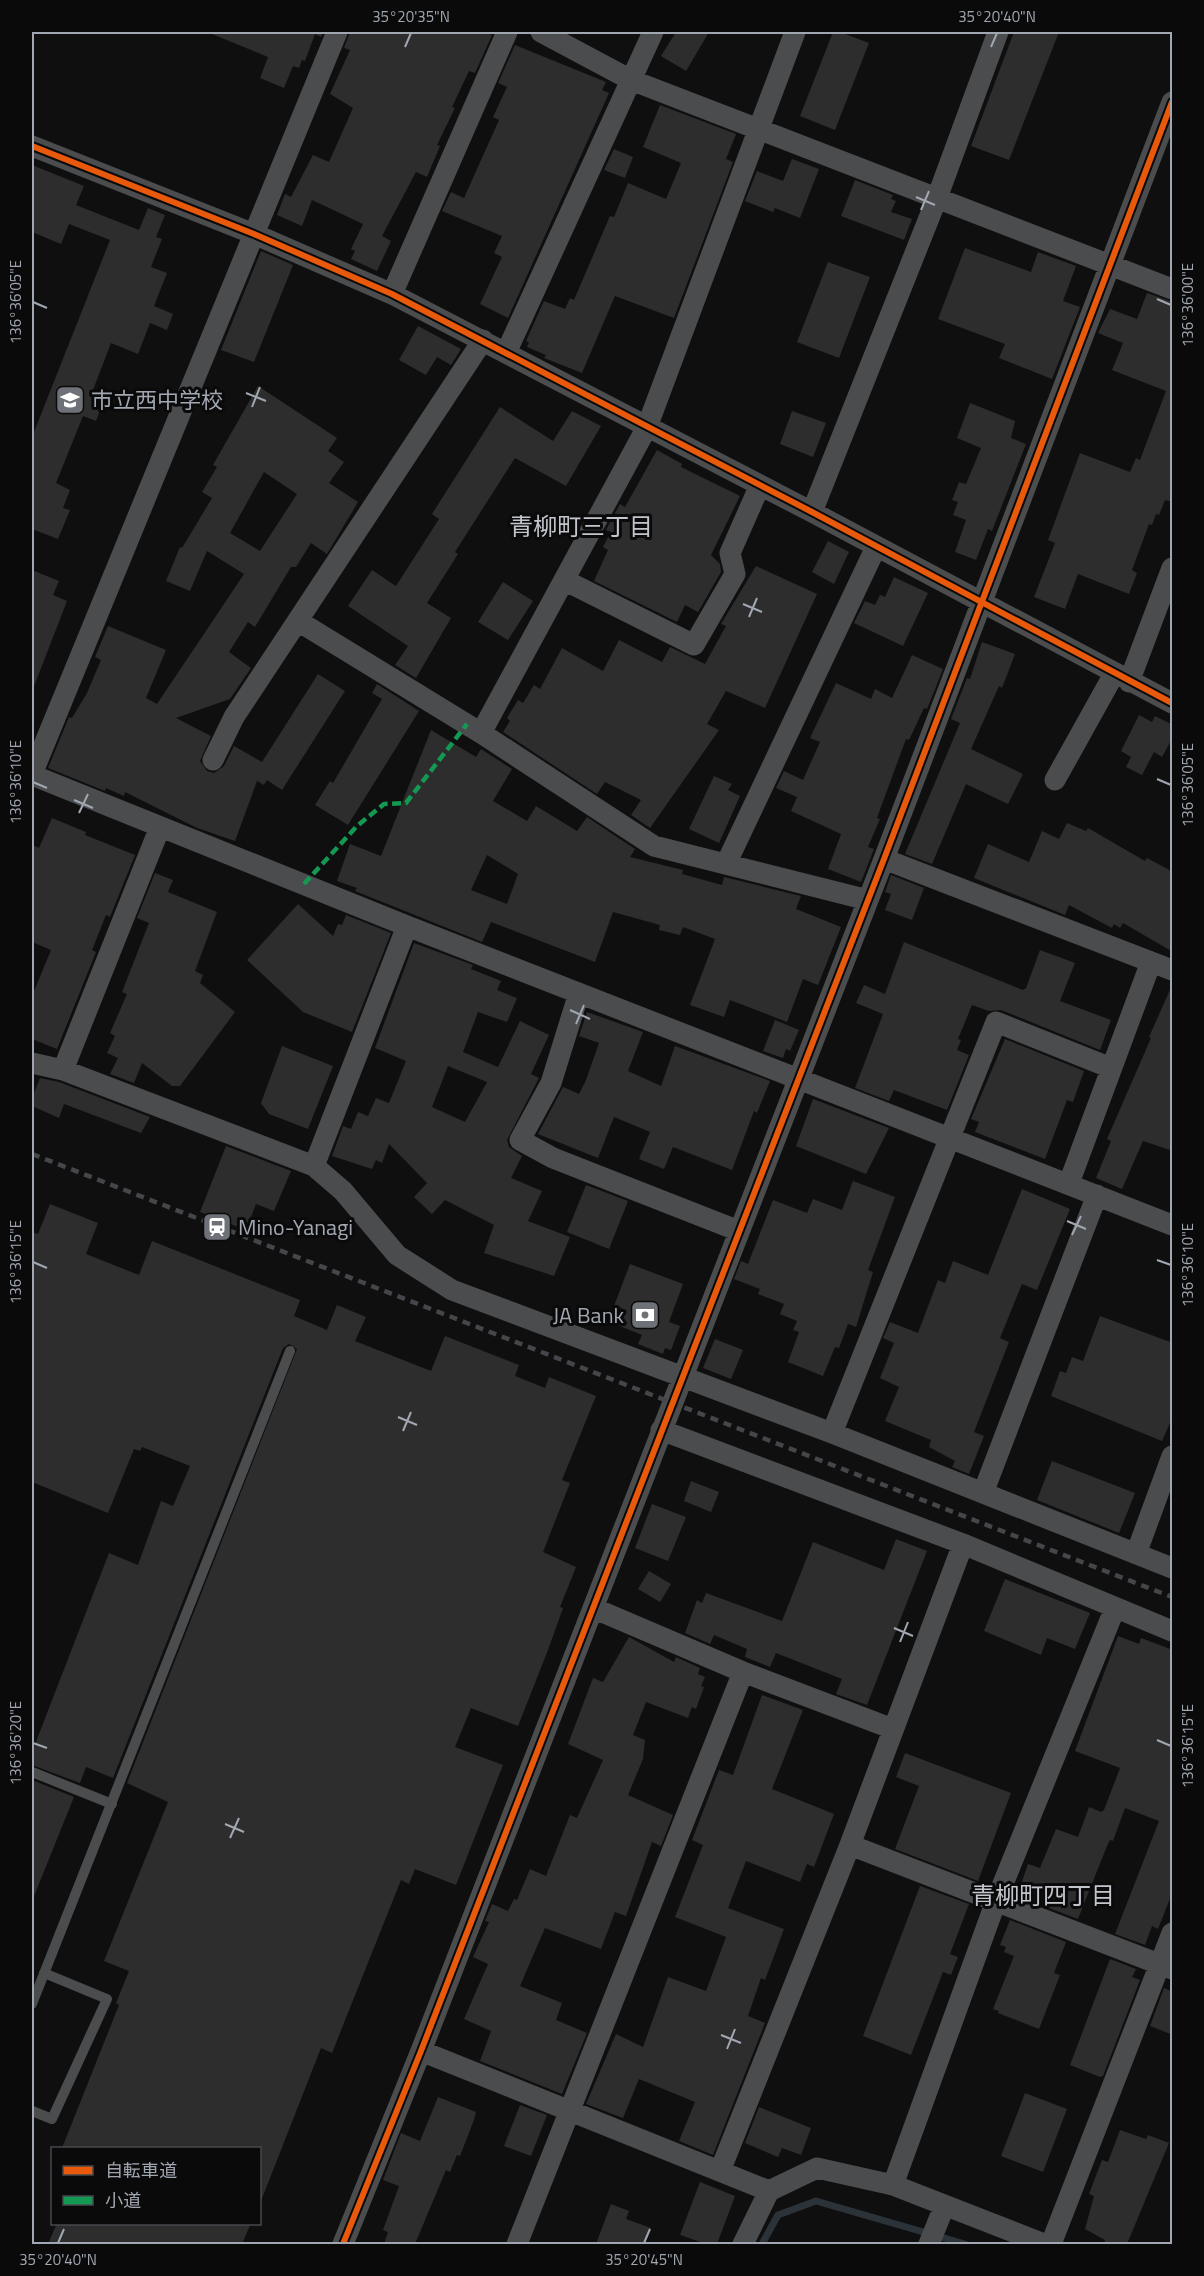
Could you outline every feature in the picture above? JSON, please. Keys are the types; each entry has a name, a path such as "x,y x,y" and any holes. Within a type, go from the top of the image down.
{"street":[{"path":"337,32 32,775 407,926 1173,1225"},
{"path":"392,294 507,32"},
{"path":"541,32 632,80 1173,289"},
{"path":"506,352 653,32"},
{"path":"481,733 647,427 795,32"},
{"path":"812,512 937,198 998,32"},
{"path":"343,2244 421,2051 884,859 1173,102"},
{"path":"32,146 254,234 392,294 812,512 1173,704"},
{"path":"213,760 234,717 483,340"},
{"path":"564,580 694,645 735,574 730,553 760,485"},
{"path":"726,864 876,547"},
{"path":"1055,780 1121,678 1173,568"},
{"path":"298,621 481,733 654,846 868,900"},
{"path":"63,1070 160,827"},
{"path":"884,859 1173,970"},
{"path":"314,1166 407,926"},
{"path":"1069,1183 1151,962"},
{"path":"579,993 551,1083 520,1140 553,1158 739,1231"},
{"path":"832,1433 996,1022 1111,1068"},
{"path":"32,1063 63,1070 314,1166 344,1191 398,1255 452,1290 832,1433 1173,1568"},
{"path":"983,1493 1097,1195"},
{"path":"661,1430 963,1544 1173,1631"},
{"path":"1136,1554 1173,1456"},
{"path":"720,2170 850,1845 963,1544"},
{"path":"593,1608 743,1672 893,1729"},
{"path":"893,2185 996,1901 1115,1608"},
{"path":"517,2244 743,1672"},
{"path":"850,1845 1166,1967"},
{"path":"1051,2244 1166,1967 1173,1933"},
{"path":"421,2051 569,2112 720,2170 769,2192"},
{"path":"743,2244 769,2192 817,2168 893,2185 941,2215 1044,2244"},
{"path":"929,2244 941,2215"}],"lane":[{"path":"32,2004 290,1351"},
{"path":"32,1772 112,1804"},
{"path":"32,2112 52,2119 107,1999 44,1973"}],"building":[{"path":"207,32 323,32 321,37 315,34 305,61 302,60 299,68 293,66 284,88 260,78 268,57"},
{"path":"350,32 482,32 492,35 475,73 469,71 452,107 455,108 437,145 440,146 427,177 416,172 382,236 391,241 377,271 351,259 355,251 351,249 363,224 312,200 302,226 277,215 285,194 291,197 313,155 329,162 353,108 330,94 350,50 344,48"},
{"path":"676,32 709,32 686,71 661,56"},
{"path":"833,32 840,32 869,43 835,130 800,116"},
{"path":"1014,32 1059,32 1009,160 971,146"},
{"path":"515,45 606,82 602,90 609,93 508,318 480,304 502,257 494,253 502,236 442,211 451,192 464,198 499,120 493,117 507,87 498,83"},
{"path":"660,105 736,134 726,159 733,162 674,318 615,296 582,373 544,358 546,355 527,347 529,342 526,341 544,301 565,309 570,298 574,300 610,216 614,217 628,183 666,199 681,163 643,147"},
{"path":"614,149 633,157 625,178 604,170"},
{"path":"792,159 819,169 800,218 775,208 773,212 745,201 757,171 783,181"},
{"path":"32,165 84,186 76,205 139,230 148,208 165,215 156,237 162,239 151,267 167,273 154,306 173,314 167,330 150,323 138,354 111,343 91,395 104,400 96,421 83,416 56,483 70,490 63,508 70,510 58,539 32,529 32,437 110,240 69,224 61,244 32,232"},
{"path":"855,180 893,195 891,199 896,201 891,212 912,219 904,240 841,216"},
{"path":"965,248 1031,272 1038,252 1076,266 1063,301 1080,307 1052,379 999,358 1005,344 938,319"},
{"path":"261,251 293,265 254,362 221,350"},
{"path":"828,262 870,277 839,358 797,342"},
{"path":"1147,293 1173,302 1173,502 1165,500 1159,515 1156,514 1152,525 1149,524 1132,570 1137,573 1129,594 1078,574 1065,609 1034,597 1055,543 1048,540 1080,453 1130,472 1136,458 1140,460 1166,391 1112,370 1123,343 1098,333 1110,309 1137,319"},
{"path":"418,326 461,349 451,365 437,357 426,375 399,360"},
{"path":"258,386 337,438 328,451 344,462 329,483 358,502 327,554 311,543 296,567 291,567 255,627 248,622 229,652 251,668 230,699 176,718 211,736 200,761 207,771 214,773 224,766 234,746 262,762 318,674 345,691 282,790 267,780 264,785 257,781 235,841 197,828 125,792 124,796 106,788 105,791 48,768 69,717 72,718 87,693 101,660 95,657 108,626 166,650 146,698 157,704 244,574 207,551 190,591 166,581 180,547 182,548 212,498 202,492 217,467 213,465","holes":["264,472 297,494 260,551 230,533"]},
{"path":"970,403 1015,421 1011,438 1026,444 992,531 988,529 976,560 955,552 966,520 953,515 958,502 952,500 959,482 966,484 981,448 957,438"},
{"path":"500,407 553,441 572,411 601,426 566,486 515,458 455,552 458,554 427,603 451,618 416,678 395,665 408,646 348,606 372,570 396,586 439,519 432,514"},
{"path":"792,411 826,423 813,457 780,444"},
{"path":"657,450 682,464 681,467 740,496 711,555 720,564 721,572 698,612 685,605 677,622 594,581 608,550 603,547 611,532 606,530 620,504 625,507"},
{"path":"828,541 849,552 834,584 812,572"},
{"path":"756,566 817,594 765,708 726,691 707,724 719,730 650,828 631,815 641,800 605,782 597,794 503,732 510,721 507,718 518,700 523,703 534,685 540,689 562,648 603,671 619,640 662,662 670,647 705,664 726,626 721,624"},
{"path":"32,570 59,581 53,595 67,601 33,689"},
{"path":"894,577 928,593 903,646 854,623 865,601 875,605 880,595 885,597"},
{"path":"503,582 533,601 508,640 478,622"},
{"path":"982,642 1015,654 1002,688 999,686 971,749 1023,774 1008,804 966,784 932,864 905,854 960,723 951,719 967,678 970,679"},
{"path":"912,655 943,669 927,709 924,708 909,740 906,739 877,818 880,819 868,847 874,849 861,882 828,869 841,834 791,811 797,797 776,788 784,771 803,780 820,742 810,738 836,683 871,699 875,689 892,698"},
{"path":"377,684 419,711 348,825 315,805 330,781 333,783 382,699 372,693"},
{"path":"1139,715 1152,722 1155,716 1173,725 1173,737 1162,757 1154,752 1142,775 1126,767 1131,757 1121,751"},
{"path":"431,730 476,757 481,749 512,769 493,801 527,821 536,806 577,831 587,817 635,849 630,857 683,870 682,874 722,885 724,877 801,896 796,909 841,927 818,985 803,979 787,1022 730,1000 724,1017 690,1005 715,939 683,927 680,935 659,930 660,925 613,912 595,962 491,922 482,942 355,891 357,888 337,881 350,844 381,856","holes":["487,855 518,874 507,904 471,890"]},
{"path":"714,776 732,784 728,790 740,796 719,843 689,829"},
{"path":"52,818 86,832 85,835 135,855 110,917 106,915 92,950 96,952 57,1049 32,1039 32,996 51,950 32,942 32,845 39,848"},
{"path":"1067,823 1086,831 1088,828 1145,861 1147,858 1173,872 1173,952 1123,923 1120,928 1114,924 1112,928 1069,905 1065,915 974,878 988,844 1029,862 1042,831 1059,839"},
{"path":"155,873 173,880 168,892 217,912 195,971 203,975 200,983 235,1012 180,1086 172,1086 142,1063 134,1083 110,1074 118,1058 107,1053 115,1036 110,1033 127,994 122,992 149,923 137,918"},
{"path":"891,875 924,888 912,920 885,910 891,894 885,892"},
{"path":"298,904 333,936 338,924 342,925 346,915 391,933 352,1032 303,1012 247,960"},
{"path":"904,942 1023,990 1026,988 1040,950 1075,963 1060,1001 1111,1020 1100,1050 1001,1010 989,1011 972,1005 958,1039 961,1040 957,1050 969,1055 947,1110 894,1090 889,1101 855,1088 883,1014 856,1003 864,985 885,994"},
{"path":"414,943 473,965 471,969 501,981 497,990 517,998 507,1022 478,1012 463,1052 498,1067 520,1021 549,1035 531,1074 539,1078 507,1140 509,1147 522,1156 511,1178 542,1191 528,1221 570,1237 554,1276 484,1253 494,1225 445,1200 432,1214 414,1197 427,1183 389,1144 382,1163 376,1160 372,1169 332,1156 343,1126 351,1129 358,1112 368,1116 376,1098 389,1103 406,1061 375,1048","holes":["448,1066 487,1082 465,1122 432,1107"]},
{"path":"1173,983 1173,1151 1143,1141 1122,1189 1096,1178 1111,1141 1107,1139"},
{"path":"587,1012 643,1032 628,1071 661,1086 675,1046 770,1081 757,1113 754,1111 732,1170 673,1147 664,1169 639,1159 650,1132 614,1117 598,1158 538,1134 563,1087 579,1094 586,1080 599,1043 579,1036"},
{"path":"775,1020 799,1030 790,1051 786,1049 783,1058 763,1051"},
{"path":"1005,1039 1084,1071 1073,1102 1067,1100 1045,1159 975,1132 979,1122 971,1119"},
{"path":"282,1046 333,1066 308,1129 269,1114 261,1103"},
{"path":"40,1078 59,1082 150,1117 141,1133 64,1104 59,1118 32,1106 32,1098"},
{"path":"813,1099 889,1128 866,1174 796,1146"},
{"path":"226,1146 291,1171 274,1211 256,1204 246,1230 200,1212"},
{"path":"853,1181 895,1197 868,1270 873,1272 856,1327 848,1324 839,1348 835,1347 823,1376 788,1362 799,1332 793,1330 797,1321 780,1314 784,1304 758,1294 760,1289 734,1279 741,1261 748,1264 773,1200 807,1213 813,1199 842,1210"},
{"path":"586,1185 628,1201 609,1249 567,1232"},
{"path":"1022,1189 1070,1209 1037,1290 1022,1284 1000,1338 1009,1342 974,1432 984,1436 969,1474 952,1467 955,1461 929,1447 931,1440 885,1421 899,1387 880,1378 894,1343 883,1338 890,1322 918,1333 938,1280 945,1283 953,1261 988,1275"},
{"path":"50,1204 98,1223 86,1254 139,1275 152,1241 300,1300 294,1316 327,1330 337,1305 366,1317 355,1341 431,1371 445,1336 519,1365 515,1376 545,1388 549,1377 596,1396 562,1480 570,1483 543,1552 576,1567 560,1607 563,1608 548,1650 518,1726 471,1708 455,1747 503,1765 456,1885 415,1869 409,1884 401,1880 332,2053 321,2048 261,2201 261,2147 62,2147 119,2005 116,2003 129,1971 104,1961 168,1802 127,1783 297,1349 289,1344 283,1348 113,1778 86,1767 80,1783 32,1765 32,1752 109,1553 138,1565 161,1501 173,1506 190,1466 142,1447 140,1451 134,1449 108,1513 32,1482 32,1232 38,1234"},
{"name":"JA Bank","path":"630,1264 683,1284 669,1322 680,1326 671,1350 665,1348 663,1354 638,1344 642,1335 615,1324 622,1308 614,1306"},
{"path":"1100,1316 1173,1343 1173,1416 1162,1441 1051,1396 1060,1371 1066,1373 1072,1357 1083,1361"},
{"path":"715,1339 743,1350 731,1379 703,1368"},
{"path":"1052,1461 1135,1493 1119,1533 1037,1500"},
{"path":"691,1481 719,1492 711,1512 684,1501"},
{"path":"652,1504 686,1517 668,1561 635,1548"},
{"path":"896,1539 927,1551 867,1705 836,1694 842,1679 776,1653 770,1667 745,1657 747,1649 714,1635 710,1644 685,1633 697,1600 702,1603 706,1593 782,1621 813,1542 884,1570"},
{"path":"649,1571 671,1584 660,1602 638,1589"},
{"path":"1005,1579 1090,1613 1075,1649 1047,1638 1041,1655 984,1631"},
{"path":"1118,1636 1139,1644 1141,1638 1173,1650 1173,1891 1158,1929 1152,1926 1145,1945 1115,1934 1159,1821 1125,1808 1113,1841 1110,1840 1107,1846 1078,1919 1017,1896 1028,1864 1040,1868 1056,1829 1078,1837 1089,1807 1101,1812 1104,1810 1120,1768 1075,1751"},
{"path":"629,1637 674,1662 676,1657 700,1668 698,1674 705,1677 701,1686 704,1687 696,1709 692,1707 688,1718 646,1702 633,1735 645,1740 643,1759 628,1795 673,1815 661,1846 652,1842 626,1916 615,1912 601,1949 545,1928 520,1986 562,2003 556,2020 587,2033 562,2094 480,2061 491,2031 464,2019 488,1964 473,1957 489,1922 485,1921 492,1904 508,1911 514,1899 517,1900 530,1869 546,1876 570,1815 577,1818 603,1760 568,1744 593,1678 603,1682"},
{"path":"762,1695 803,1710 772,1789 834,1814 814,1867 807,1864 800,1882 746,1861 728,1908 784,1929 765,1980 761,1978 748,2016 765,2023 713,2155 679,2141 695,2102 639,2079 623,2118 586,2104 616,2034 643,2047 668,1977 706,1991 726,1937 675,1917 703,1845 692,1840 719,1770 733,1775"},
{"path":"905,1753 1011,1793 978,1881 895,1849 919,1786 896,1777"},
{"path":"32,1780 74,1797 32,1901"},
{"path":"920,1886 969,1904 950,1954 958,1957 951,1975 943,1972 911,2055 863,2036"},
{"path":"1010,1920 1066,1942 1054,1973 1060,1975 1039,2029 993,2009 1014,1956 1004,1952 1006,1947 1000,1945"},
{"path":"1110,1959 1136,1969 1132,1977 1140,1980 1103,2076 1100,2077 1070,2065"},
{"path":"1164,1988 1173,1992 1173,2035 1150,2026"},
{"path":"1025,2093 1067,2109 1043,2172 1001,2156"},
{"path":"438,2097 476,2112 474,2120 460,2156 457,2155 450,2172 446,2170 415,2244 384,2244 388,2232 383,2230 399,2186 383,2180 401,2133 420,2141"},
{"path":"520,2105 547,2115 531,2156 504,2146"},
{"path":"759,2107 811,2128 801,2155 782,2148 778,2157 745,2143"},
{"path":"1120,2130 1146,2139 1148,2135 1169,2143 1127,2244 1104,2244 1105,2240 1085,2229 1094,2196 1089,2194 1102,2160 1108,2162"},
{"path":"700,2182 735,2196 717,2244 706,2244 680,2235"},
{"path":"611,2204 629,2211 626,2219 651,2228 645,2244 596,2244"},
{"path":"56,2225 250,2225 242,2244 48,2244"}],"waterway":[{"path":"762,2244 778,2215 816,2201 965,2244"}],"railway":[{"path":"32,1154 1172,1597"}],"marked path":[{"path":"304,884 357,826 384,804 406,803 467,724"}],"cycle path":[{"path":"343,2244 421,2051 884,859 1172,102"},
{"path":"32,146 254,234 392,294 812,512 1172,703"}],"place":[{"name":"市立西中学校","path":"70,400"},
{"name":"Mino-Yanagi","path":"217,1227"},
{"name":"JA Bank","path":"645,1315"}],"district":[{"name":"青柳町三丁目","path":"581,526"},
{"name":"青柳町四丁目","path":"1043,1895"}]}
